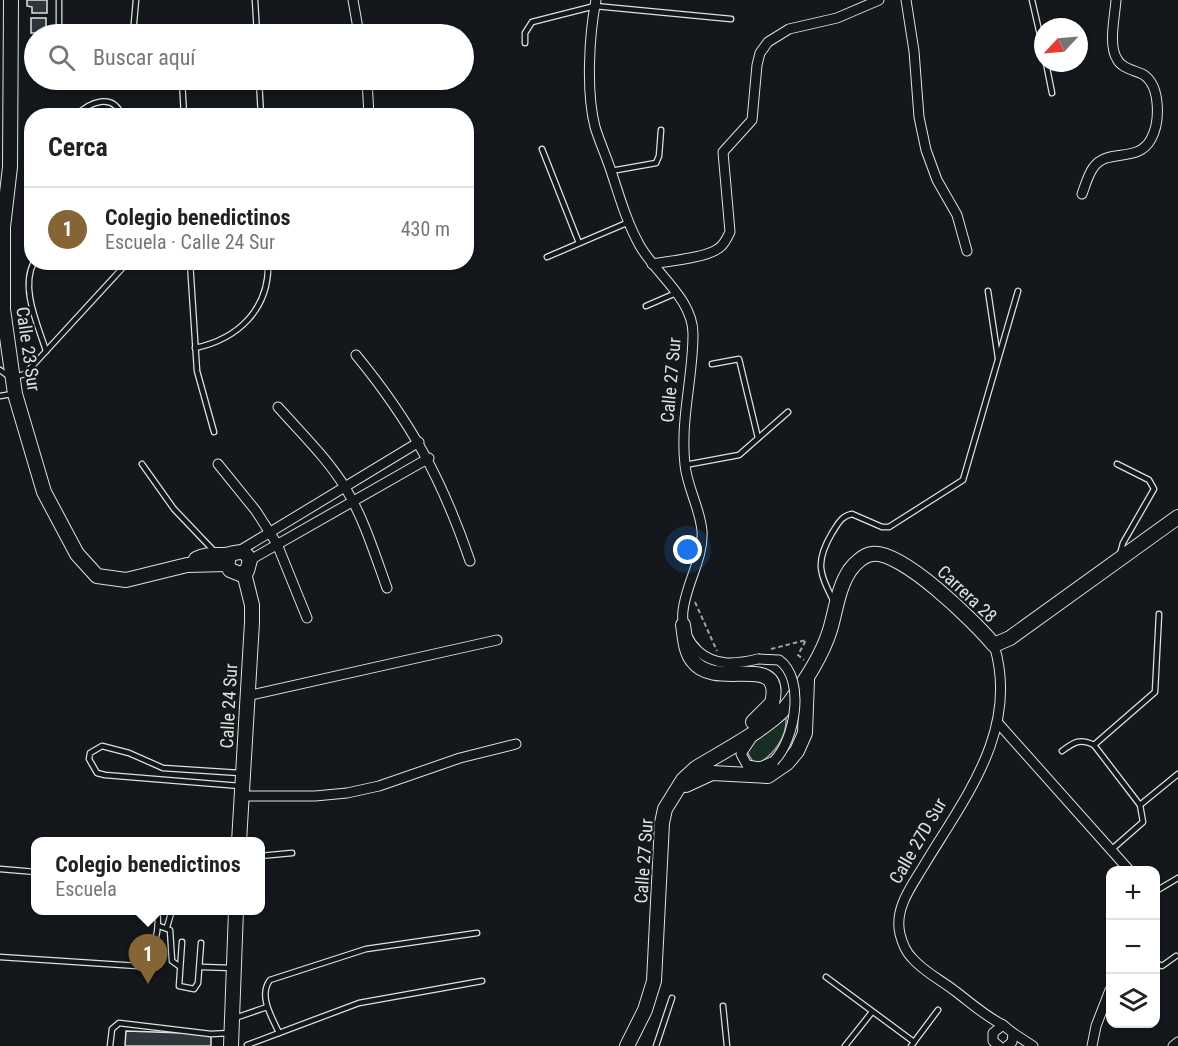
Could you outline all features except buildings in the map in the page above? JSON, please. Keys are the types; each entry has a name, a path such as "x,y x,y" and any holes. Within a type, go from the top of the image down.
{"street":[{"name":"Calle 23 Sur","path":"10,0 5,74 10,167 1,227 6,374 15,394 44,492 76,554 97,576 126,580 232,556"},
{"path":"353,0 357,24"},
{"path":"652,264 708,253 725,242 730,232 723,152 752,120 757,65 760,53 768,42 789,29 837,18 879,0"},
{"path":"906,0 914,51 919,117 926,150 938,180 957,215 967,251"},
{"path":"1082,194 1093,168 1101,160 1132,155 1142,150 1150,141 1158,117 1153,88 1146,76 1117,61 1114,50 1116,0"},
{"name":"Calle 27 Sur","path":"596,3 591,100 595,125 628,222 652,264 676,293 692,321 693,335 684,407 685,465 702,540 684,601 683,625"},
{"path":"368,90 369,108"},
{"path":"356,355 384,389 429,458 455,518 470,561"},
{"path":"278,407 323,457 353,501 387,588"},
{"path":"232,556 269,531 419,442"},
{"path":"232,556 278,544 429,458"},
{"path":"218,464 278,544 307,618"},
{"path":"994,645 1010,638 1178,517"},
{"name":"Carrera 28","path":"811,659 829,633 844,581 861,559 872,554 889,556 917,573 984,632 994,645 1003,685 998,723"},
{"path":"232,556 249,568 244,573 233,573 232,556"},
{"name":"Calle 24 Sur","path":"240,837 252,605 244,573"},
{"path":"683,625 695,648 713,660 735,663 760,655 779,660 789,669 793,678 793,726 787,744 774,761 754,777"},
{"path":"683,625 689,655 700,669 722,676 755,672 770,681 774,696 768,709 696,768"},
{"path":"247,696 497,640"},
{"name":"Calle 27 Sur","path":"627,1046 645,1010 654,981 662,823 668,803 683,780 696,768 786,707 807,675 811,659"},
{"path":"668,803 680,789 712,773 754,777 776,772 797,752 805,733 807,675"},
{"path":"774,761 760,767 752,767 742,760 742,748 777,715"},
{"path":"998,723 1125,866"},
{"name":"Calle 27D Sur","path":"998,723 969,790 909,890 899,918 899,932 910,957 986,1016 1003,1025 1011,1040"},
{"path":"735,743 727,760 732,771 737,774"},
{"path":"242,785 315,796 347,793 379,786 460,758 516,744"},
{"path":"231,1033 236,915"},
{"path":"1092,1046 1096,1026 1106,1000"},
{"name":"Calle 27D Sur","path":"986,1016 996,1045"},
{"path":"993,1033 1003,1025"},
{"path":"1011,1040 1031,1045"},
{"path":"1173,1046 1178,1042"}],"lane":[{"path":"59,0 59,24"},
{"path":"135,24 136,0"},
{"path":"255,0 256,24"},
{"path":"1032,0 1036,18"},
{"path":"525,43 525,33 532,22 596,3 730,19"},
{"path":"1048,72 1052,93"},
{"path":"183,90 184,108"},
{"path":"260,90 261,108"},
{"path":"85,108 104,100 116,108"},
{"path":"611,171 656,163 659,156 661,130"},
{"path":"542,149 579,243"},
{"path":"547,257 628,222"},
{"path":"32,270 29,282 31,298 46,351"},
{"path":"6,374 25,374 121,270"},
{"path":"190,270 197,371 214,432"},
{"path":"195,348 220,341 248,321 262,299 267,285 268,270"},
{"path":"988,291 998,361"},
{"path":"836,606 825,584 819,559 841,518 852,514 882,527 889,527 963,480 1018,291"},
{"path":"646,306 676,293"},
{"path":"712,364 739,359 758,438"},
{"path":"0,396 15,394"},
{"path":"685,465 739,455 788,412"},
{"path":"142,464 174,508 232,556"},
{"path":"1117,464 1149,480 1154,489 1123,543 1119,560"},
{"path":"1094,745 1155,692 1159,614"},
{"path":"1062,751 1076,741 1084,740 1094,745 1140,805 1143,822 1111,850"},
{"path":"102,746 135,755 163,768 242,785 105,775 98,772 89,759 90,753 102,746"},
{"path":"1140,805 1178,774"},
{"path":"265,856 292,853"},
{"path":"0,869 31,872"},
{"path":"1160,888 1178,878"},
{"path":"0,957 138,966 144,962 153,946 159,926 158,915"},
{"path":"170,915 167,927 170,930 172,961 179,966"},
{"path":"159,926 167,927"},
{"path":"279,1033 267,1007 265,993 270,980 366,949 477,933"},
{"path":"182,942 179,986 194,989 198,983 201,968 201,943"},
{"path":"1160,965 1167,964 1176,956"},
{"path":"201,968 233,968"},
{"path":"826,977 913,1044 938,1010"},
{"path":"247,1045 359,1003 482,981"},
{"path":"656,1046 672,998"},
{"path":"723,1006 727,1046"},
{"path":"110,1046 112,1029 119,1023 211,1034 231,1033 267,1007"},
{"path":"845,1046 872,1012"}],"path":[{"path":"693,597 715,649 721,655"},
{"path":"760,655 806,640 798,654 811,659"}],"green space":[{"path":"786,718 785,731 776,748 761,762 753,762 747,752 750,745"}],"place":[{"name":"Colegio benedictinos","path":"148,984"}]}
